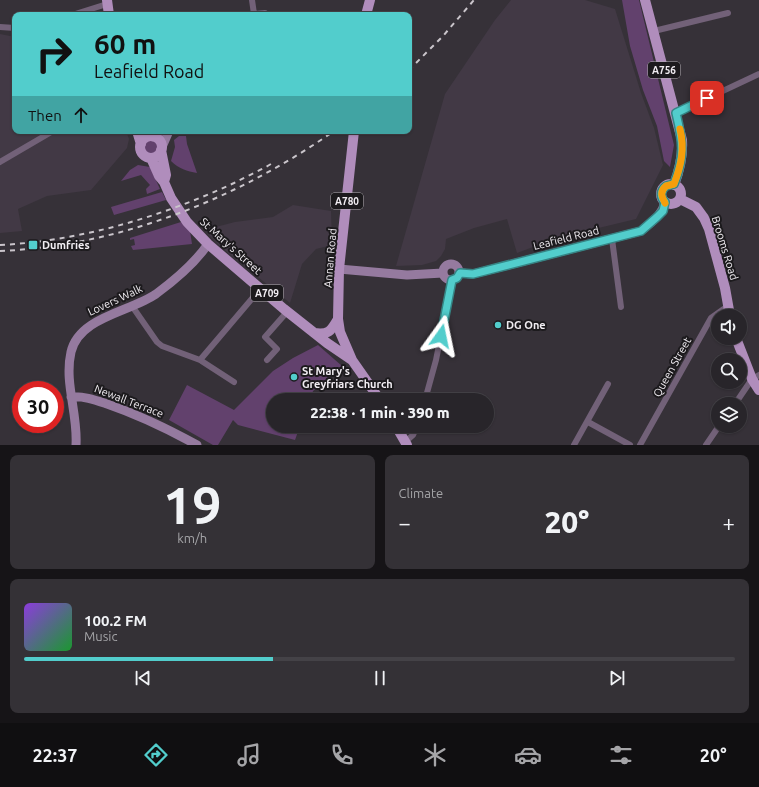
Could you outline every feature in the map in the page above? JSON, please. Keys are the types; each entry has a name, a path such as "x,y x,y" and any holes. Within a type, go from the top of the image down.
{"main road":[{"path":"367,12 370,0"},
{"name":"A756","path":"645,0 676,113 683,147 680,171 674,184 666,186 662,190 661,197 665,202"},
{"path":"107,2 109,12"},
{"path":"138,134 142,153 148,157 151,158 157,156 162,149 159,140 151,134 144,139 141,144"},
{"name":"Annan Road","path":"352,360 340,332 338,319 339,269 354,134"},
{"name":"St Mary's Street","path":"162,149 166,175 164,182"},
{"name":"St Mary's Street","path":"151,158 171,198 187,222 208,244 261,288 287,312 352,360"},
{"path":"665,202 674,204 680,198 680,190 674,184"},
{"name":"Brooms Road","path":"680,198 696,207 706,224 725,288 729,309"},
{"path":"314,333 327,333 331,330 338,319"},
{"path":"740,345 756,377 759,390"},
{"name":"A780","path":"352,360 375,393"},
{"path":"400,433 406,444"}],"street":[{"path":"252,0 254,12"},
{"path":"80,12 107,2"},
{"path":"654,31 728,13"},
{"path":"0,27 12,28"},
{"path":"676,113 759,74"},
{"path":"0,162 48,134"},
{"path":"162,149 169,134"},
{"name":"Leafield Road","path":"460,273 473,274 641,231 663,211 665,202"},
{"path":"612,239 620,307"},
{"name":"Lovers Walk","path":"76,445 69,379 69,365 75,339 88,326 155,294 188,267 201,254 208,244"},
{"path":"452,263 459,268 460,273 457,278 452,280 447,279 443,273 446,266 452,263"},
{"path":"339,269 407,275 443,273"},
{"path":"427,393 436,360 452,280"},
{"path":"200,360 261,288"},
{"path":"132,306 157,342 162,346 200,360 234,382"},
{"path":"267,360 277,348 265,337 287,312"},
{"name":"Queen Street","path":"640,445 711,318"},
{"path":"740,397 756,377"},
{"path":"574,445 608,384"},
{"name":"Newall Terrace","path":"71,397 82,396 134,413 159,424 197,445"},
{"path":"588,422 630,445"},
{"path":"406,444 414,433"},
{"path":"706,445 714,433"}],"shaded area":[{"path":"511,0 585,0 615,9 641,93 654,128 663,165 636,219 557,238 517,253 507,219 474,228 446,239 445,249 436,261 422,265 396,266 445,94 495,20"},
{"path":"622,0 639,0 674,145 670,167 664,161 657,126 643,90 630,46"},
{"path":"0,34 12,36 12,134 127,134 129,139 127,148 91,190 47,196 18,209 22,231 0,233"},
{"path":"179,136 186,136 187,144 197,173 183,169 171,161 175,147 174,140"},
{"path":"148,140 154,140 158,144 158,150 154,154 148,154 144,150 144,144"},
{"path":"138,165 150,167 160,189 147,194 146,189 150,185 141,175 121,181 130,170"},
{"path":"162,192 166,200 114,215 111,207"},
{"path":"293,205 331,211 332,245 316,249 302,264 290,303 221,247 200,226 212,228 235,222 273,217"},
{"path":"182,222 190,231 192,244 133,250 131,246 135,245 134,239 130,240 130,238"},
{"path":"318,345 342,366 312,393 266,393 266,432 238,425 233,420 218,445 213,445 169,420 187,385 234,410 273,371 293,358"},
{"path":"268,433 298,433 295,440"}],"railway":[{"path":"412,67 443,36 474,0"},
{"path":"0,251 45,247 89,240 132,229 175,215 217,198 258,178 329,134"},
{"path":"0,245 30,243 90,233 149,217 234,183 274,162"}],"slow traffic":[{"path":"665,203 661,197 662,190 668,184 674,184 682,162 683,147 680,129"}],"place":[{"name":"Dumfries","path":"33,245"},
{"name":"DG One","path":"498,325"},
{"name":"St Mary's Greyfriars Church","path":"294,377"}],"route":[{"path":"441,336 452,280 457,278 460,273 473,274 641,231 657,217 663,211 665,202 661,197 662,190 668,184 674,184 682,162 683,147 676,113 707,98"}]}
